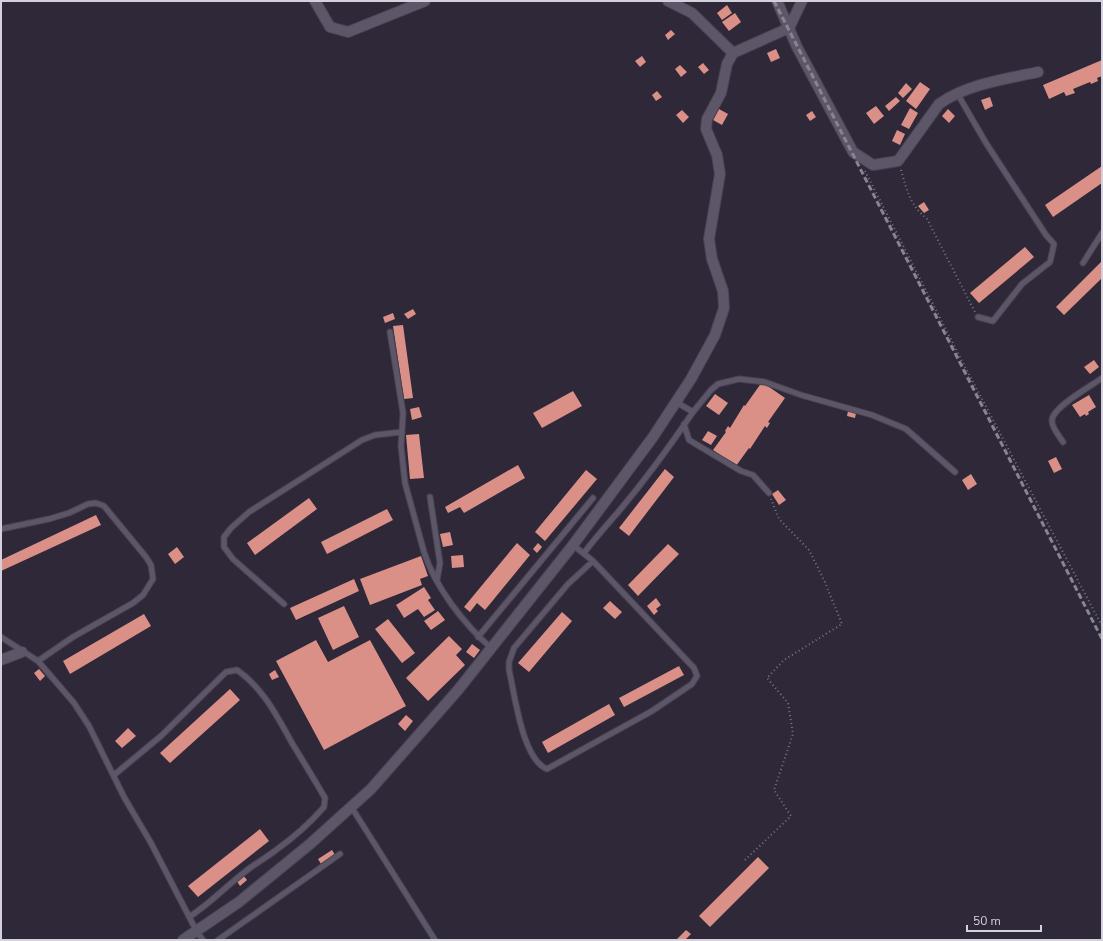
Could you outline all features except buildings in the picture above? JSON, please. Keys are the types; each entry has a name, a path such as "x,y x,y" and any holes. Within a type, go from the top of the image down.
{"street":[{"path":"315,1 330,27 348,32 425,1"},
{"path":"668,1 692,13 733,53"},
{"path":"777,1 788,28 853,152 873,165 898,161 940,104 957,93 1038,72"},
{"path":"183,940 200,936 352,808 458,690 573,546 653,437 676,402 706,349 722,317 725,301 712,259 710,239 720,174 719,164 706,129 706,124 721,93 727,64 733,53 788,28 802,1"},
{"path":"1,660 22,652"}],"lane":[{"path":"957,93 986,143 1046,235 1054,244 1050,262 1022,284 993,322 978,317"},
{"path":"1083,263 1102,232"},
{"path":"390,332 403,413 401,446 408,499 427,562 457,611 478,637 491,648"},
{"path":"1063,442 1053,426 1053,417 1059,409 1102,378"},
{"path":"584,553 601,529 618,512 660,460 684,424 711,390 718,384 739,379 765,382 801,395 872,415 906,429 955,472"},
{"path":"676,402 693,412"},
{"path":"684,424 689,440 741,471 753,475 769,492"},
{"path":"284,604 233,559 224,548 224,537 231,528 249,512 362,440 375,435 402,432"},
{"path":"430,497 440,563 437,580"},
{"path":"478,637 593,498"},
{"path":"1,529 49,519 69,513 88,504 100,504 104,506 146,557 153,571 153,578 149,587 133,603 74,637 38,661"},
{"path":"573,546 593,561 694,668 697,676 692,684 652,711 547,769 536,762 526,742 509,670 509,662 514,648 545,609 568,584 593,561"},
{"path":"1,637 38,661 64,692 89,726 200,936"},
{"path":"114,775 161,736 226,672 237,670 246,677 269,705 322,793 324,798 324,807 313,818 277,850 254,865 228,885 210,903 189,917"},
{"path":"352,808 435,940"},
{"path":"218,940 340,854"}],"path":[{"path":"856,154 964,365 1102,626"},
{"path":"898,161 906,188 915,210 927,219 978,317"},
{"path":"745,860 792,816 774,790 793,734 788,703 767,678 784,660 842,624 810,550 779,519 769,492"}],"railway":[{"path":"774,1 1102,639"}]}
